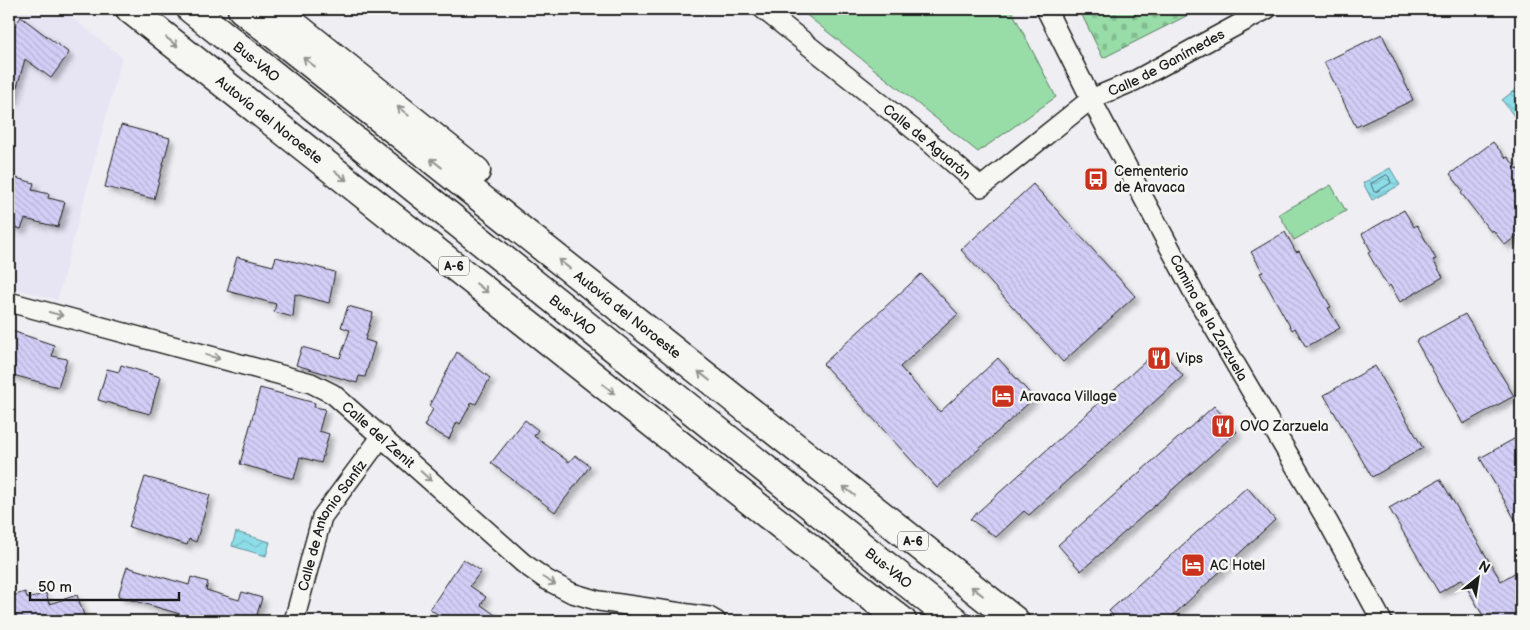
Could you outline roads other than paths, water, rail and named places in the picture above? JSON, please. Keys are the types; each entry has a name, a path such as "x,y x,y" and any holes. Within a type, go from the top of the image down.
{"highway":[{"name":"Bus-VAO","path":"191,9 955,621"},
{"name":"Autovía del Noroeste","path":"242,9 1015,621"},
{"path":"274,9 735,378 811,461"},
{"name":"Autovía del Noroeste","path":"130,10 902,621"},
{"path":"773,520 890,621"}],"street":[{"name":"Calle de Aguarón","path":"763,9 928,141 981,187 1091,99"},
{"name":"Camino de la Zarzuela","path":"1046,9 1091,99 1196,298 1328,522 1382,621"},
{"name":"Calle de Ganímedes","path":"1091,99 1134,81 1268,9"},
{"name":"Calle del Zenit","path":"9,302 311,383 333,394 523,563 547,580 572,593 599,601 709,617 716,621"},
{"name":"Calle de Antonio Sanfiz","path":"294,621 322,517 382,436"}],"water":[{"path":"1521,85 1521,123 1520,124 1502,100"},
{"path":"1390,168 1400,185 1372,200 1363,183"},
{"path":"236,532 270,542 266,556 232,546"}],"place":[{"name":"Cementerio de Aravaca","path":"1096,179"},
{"name":"Vips","path":"1159,358"},
{"name":"Aravaca Village","path":"1003,396"},
{"name":"OVO Zarzuela","path":"1223,426"},
{"name":"AC Hotel","path":"1193,565"}]}
